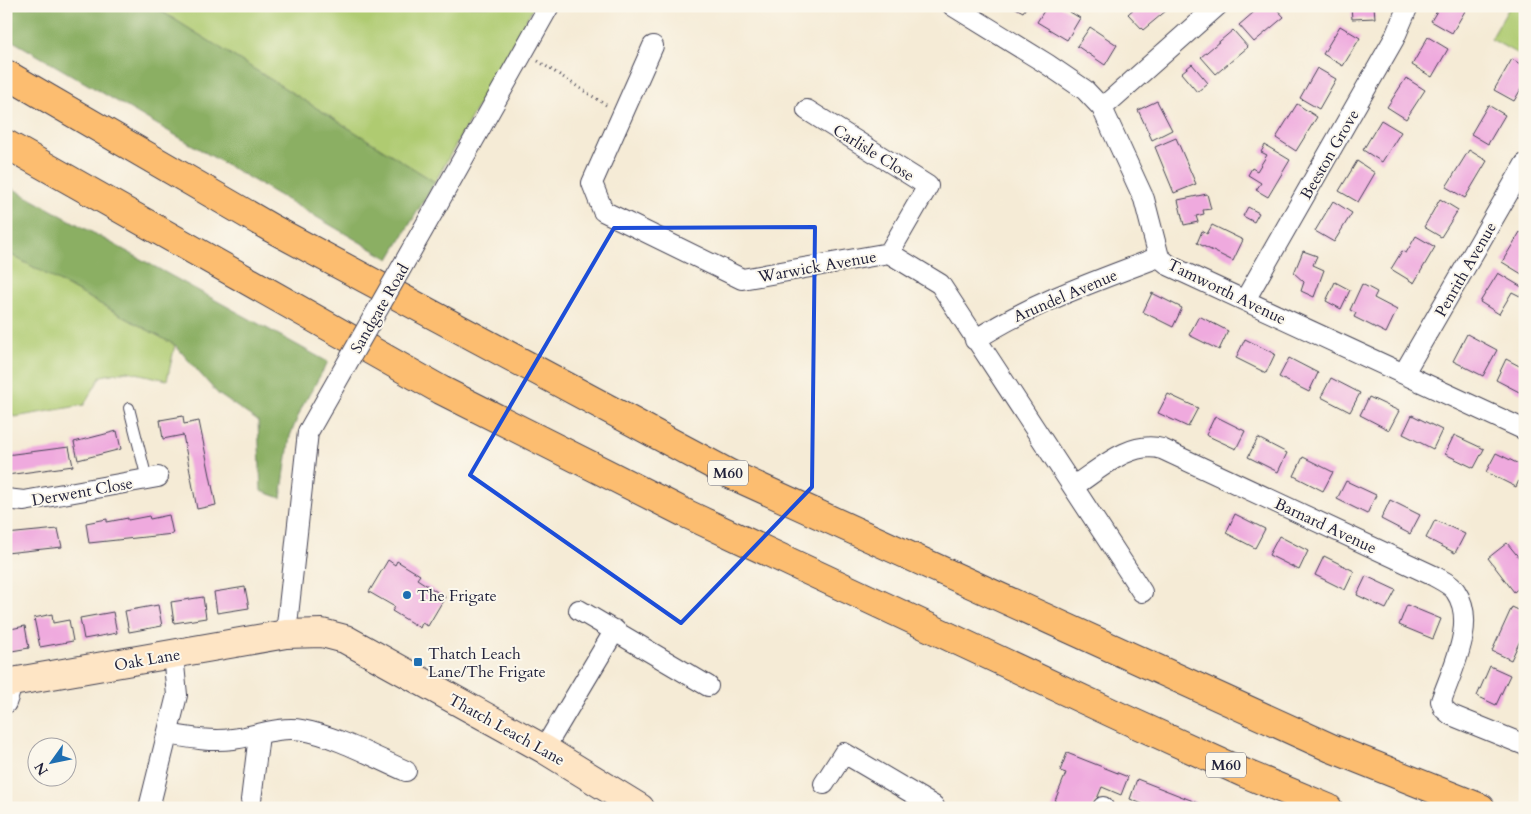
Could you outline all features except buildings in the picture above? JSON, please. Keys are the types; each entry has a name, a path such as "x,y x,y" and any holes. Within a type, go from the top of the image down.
{"highway":[{"name":"M60","path":"6,74 271,228 730,474 1322,744 1481,808"},
{"name":"M60","path":"6,144 441,390 634,488 1028,674 1244,773 1328,808"}],"street":[{"name":"Sandgate Road","path":"286,634 308,432 549,6"},
{"name":"Tamworth Avenue","path":"953,6 1047,64 1085,90 1102,108 1144,199 1159,257 1170,266 1525,430"},
{"path":"1102,108 1217,6"},
{"name":"Beeston Grove","path":"1245,300 1394,40 1408,6"},
{"name":"Warwick Avenue","path":"653,46 592,183 603,210 742,279 889,253 940,284 1142,592"},
{"name":"Carlisle Close","path":"807,110 928,186 889,253"},
{"name":"Penrith Avenue","path":"1404,373 1525,164"},
{"name":"Arundel Avenue","path":"976,340 1006,320 1034,306 1159,257"},
{"name":"Barnard Avenue","path":"1074,486 1130,450 1150,446 1162,449 1434,576 1455,590 1464,607 1466,626 1441,701 1444,709 1451,716 1525,745"},
{"name":"Derwent Close","path":"6,499 24,501 152,478"},
{"path":"579,610 708,686"},
{"path":"544,749 615,630"},
{"name":"Thatch Leach Lane","path":"286,634 322,632 344,639 544,749 640,808"},
{"name":"Oak Lane","path":"8,689 286,634"},
{"path":"150,808 177,695 173,655"},
{"path":"168,734 208,741 282,730 302,730 324,737 406,771"},
{"path":"251,800 259,734"},
{"path":"824,784 844,753 933,808"}],"lane":[{"path":"129,408 152,478"}],"path":[{"path":"523,52 621,115"}],"highlighted area":[{"path":"815,227 812,487 681,623 470,475 614,228"}],"green space":[{"path":"6,6 153,6 435,182 389,259 6,37"},
{"path":"153,6 534,6 435,182"},
{"path":"1510,6 1525,6 1525,58 1491,39"},
{"path":"6,185 328,362 302,407 290,436 281,498 261,491 258,421 218,394 175,345 6,252"},
{"path":"6,252 175,345 167,380 127,371 101,376 84,405 15,417 6,412"}],"place":[{"name":"The Frigate","path":"407,595"},
{"name":"Thatch Leach Lane/The Frigate","path":"418,662"}]}
